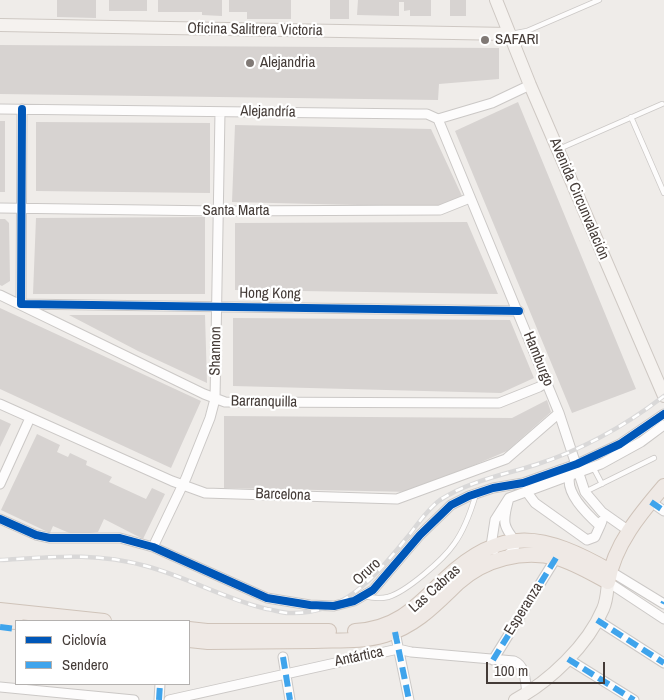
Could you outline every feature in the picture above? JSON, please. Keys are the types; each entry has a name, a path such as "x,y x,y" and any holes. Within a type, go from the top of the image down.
{"main road":[{"path":"609,577 629,531 664,486"},
{"name":"Las Cabras","path":"190,629 207,631 351,631 378,627 409,613 475,554 491,546 516,540 546,543 581,556 609,577"},
{"name":"Las Cabras","path":"190,640 208,642 374,638 395,632 421,617 468,574 486,564 506,557 536,555 556,558 609,577"},
{"path":"0,610 95,620"},
{"path":"0,620 15,622"}],"street":[{"name":"Avenida Circunvalación","path":"496,0 530,85 664,396"},
{"name":"Oficina Salitrera Victoria","path":"0,25 510,34"},
{"name":"Alejandría","path":"0,109 427,114 438,119 492,103 530,85"},
{"path":"21,304 22,109"},
{"name":"Shannon","path":"153,547 182,485 210,418 215,399 220,112"},
{"name":"Hamburgo","path":"438,119 559,412 575,471 585,492 593,502 629,531"},
{"name":"Santa Marta","path":"0,208 219,211 440,210 470,198"},
{"name":"Barranquilla","path":"0,296 21,304 215,399 225,402 499,403 547,382"},
{"name":"Hong Kong","path":"21,304 518,311"},
{"name":"Barcelona","path":"0,404 182,485 205,493 397,499 506,459 559,412"},
{"name":"Oruro","path":"575,471 620,444 664,414"},
{"path":"0,484 30,418"},
{"name":"Oruro","path":"0,519 36,535 50,538 120,538 153,547 267,598 310,605 334,606 354,600 373,590 436,518 451,505 493,488 593,467 629,449 664,425"},
{"path":"510,498 505,511 505,525 516,540 514,548 506,557 496,552 491,546 495,520 502,507 510,498 575,471"},
{"path":"575,471 570,488 585,513 600,526"},
{"path":"526,491 535,504 587,540 595,537 606,514"},
{"path":"651,502 664,511"},
{"name":"Esperanza","path":"493,660 556,558"},
{"path":"521,697 568,659 584,641 606,602 609,577"},
{"name":"Las Cabras","path":"609,577 664,603"},
{"name":"Las Cabras","path":"609,577 664,620"},
{"path":"597,620 664,663"},
{"path":"0,627 15,628"},
{"path":"395,632 409,700"},
{"name":"Antártica","path":"169,700 398,649 520,663 523,667 521,697"},
{"path":"283,657 290,700"},
{"path":"568,659 634,700"},
{"path":"159,700 160,685"},
{"path":"0,687 28,687 134,700"},
{"path":"28,687 30,700"}],"lane":[{"path":"510,34 527,31 599,0"},
{"path":"558,149 662,104"},
{"path":"632,117 664,193"},
{"path":"585,492 654,458"},
{"path":"593,467 602,484"},
{"path":"363,596 375,598 389,597 436,565 455,544 468,518 476,494"}],"building":[{"path":"57,0 96,0 96,18 57,17"},
{"path":"109,0 147,0 147,11 109,11"},
{"path":"158,0 222,0 222,16 202,15 202,12 158,12"},
{"path":"229,0 291,0 291,19 247,19 247,12 229,12"},
{"path":"330,0 349,0 349,19 330,19"},
{"path":"358,0 431,0 431,16 410,16 410,10 404,11 404,2 399,2 399,16 357,15"},
{"path":"450,0 466,0 466,16 450,16"},
{"name":"Alejandria","path":"0,45 499,48 499,79 439,84 438,100 0,94"},
{"path":"518,102 636,389 572,413 455,131"},
{"path":"0,121 5,121 5,192 0,192"},
{"path":"36,122 210,123 210,193 36,191"},
{"path":"235,125 431,129 462,196 440,207 232,202"},
{"path":"205,217 205,294 33,294 36,218"},
{"path":"0,219 5,219 9,223 10,281 2,286 0,285"},
{"path":"467,222 498,294 235,290 235,223"},
{"path":"0,308 201,401 171,468 0,389"},
{"path":"69,315 205,315 207,383 138,351"},
{"path":"233,318 510,320 534,378 501,393 233,386"},
{"path":"547,400 551,412 507,451 412,492 224,488 224,416 512,418"},
{"path":"0,419 11,424 0,447"},
{"path":"37,434 60,445 57,452 68,457 70,453 87,461 86,465 112,477 109,482 146,499 152,488 165,494 143,539 104,519 98,532 74,535 53,526 50,533 1,510"}],"railway":[{"path":"0,560 91,557 127,562 176,576 251,605 286,613 309,612 327,607 344,599 358,589 385,564 428,512 440,500 451,493 474,483 535,465 570,452 618,427 664,396"}],"marked path":[{"path":"651,502 664,511"},
{"path":"493,660 556,558"},
{"path":"597,620 664,663"},
{"path":"0,627 15,629"},
{"path":"395,632 409,700"},
{"path":"283,657 290,700"},
{"path":"568,659 634,700"},
{"path":"159,700 160,685"}],"cycle path":[{"path":"22,109 21,304 519,311"},
{"path":"0,519 36,535 50,538 120,538 153,547 267,598 310,605 334,606 354,601 373,590 420,535 451,505 469,496 493,488 523,483 577,464 620,444 664,414"}],"place":[{"name":"SAFARI","path":"485,40"},
{"name":"Alejandria","path":"250,63"}]}
